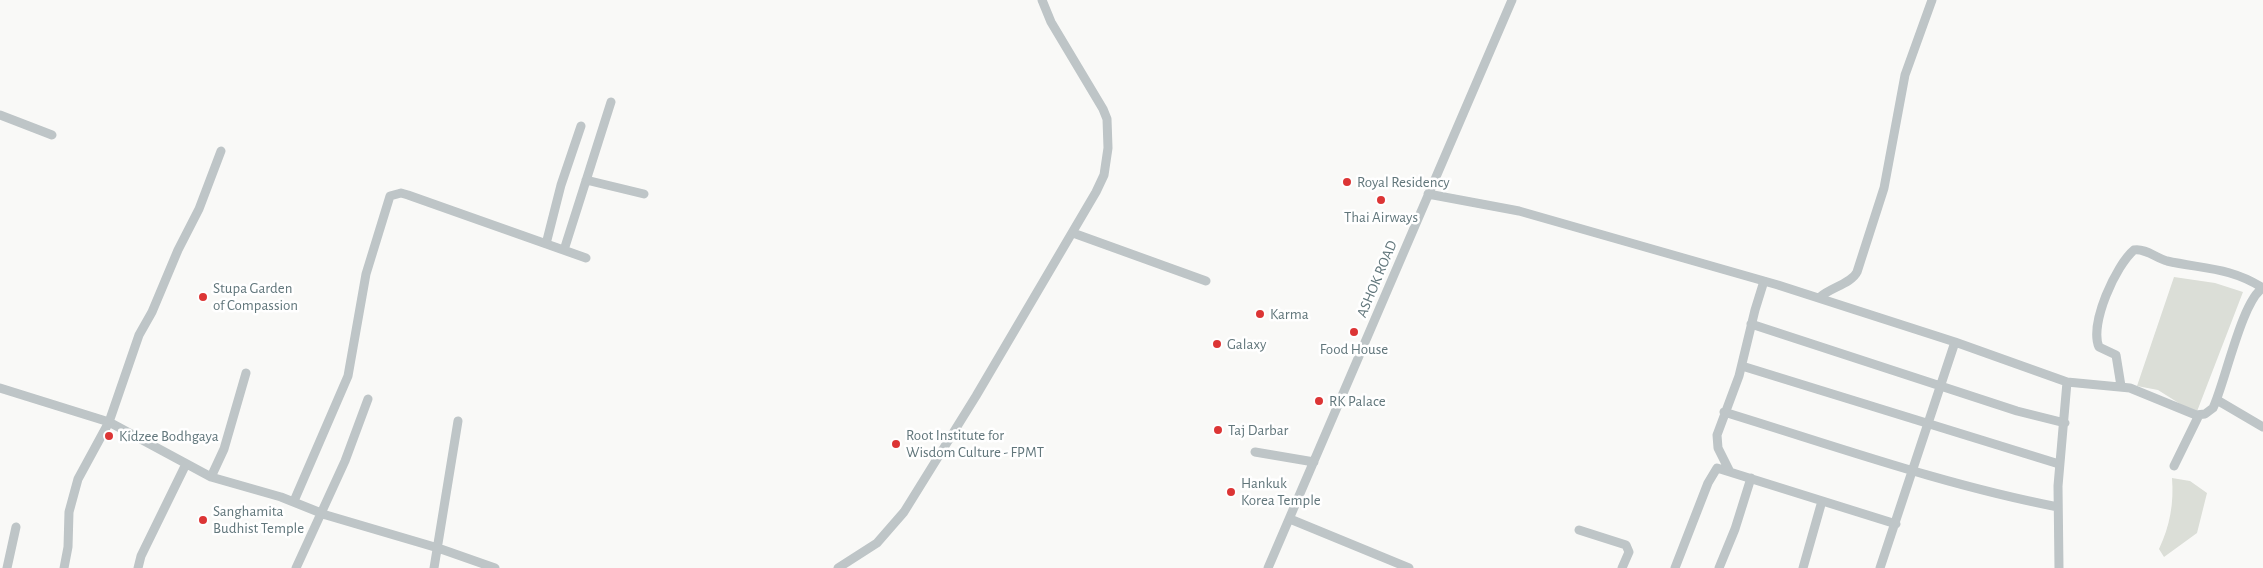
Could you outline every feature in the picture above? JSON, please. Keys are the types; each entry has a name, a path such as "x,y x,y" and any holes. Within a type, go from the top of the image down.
{"street":[{"path":"838,568 877,543 904,512 1073,233 1104,175 1108,148 1107,119 1103,109 1051,22 1042,0"},
{"name":"ASHOK ROAD","path":"1268,568 1512,0"},
{"path":"1820,297 1831,288 1853,279 1859,268 1884,188 1905,75 1932,0"},
{"path":"564,250 611,102"},
{"path":"0,115 52,135"},
{"path":"546,244 561,185 580,126"},
{"path":"64,568 68,547 69,512 78,479 109,422 139,335 152,312 178,250 200,209 221,151"},
{"path":"586,180 644,194"},
{"path":"294,501 348,376 366,274 390,196 401,193 408,195 586,258"},
{"path":"1428,194 1519,211 1764,280 1955,342 2067,382 2121,386 2144,393 2190,414 2199,415 2210,412 2217,400 2241,326 2255,296 2263,288 2234,273 2166,261 2140,249 2134,250 2106,294 2098,338 2099,347 2116,355 2121,386"},
{"path":"1073,233 1206,281"},
{"path":"1729,470 1716,442 1724,412 1742,366 1764,280"},
{"path":"1752,324 2064,424"},
{"path":"1880,568 1955,342"},
{"path":"1742,366 1927,425 2059,464"},
{"path":"211,477 224,449 246,373"},
{"path":"2059,568 2059,464 2067,382"},
{"path":"0,388 109,422 211,477 294,501 321,514 438,548 495,568"},
{"path":"296,568 345,461 368,399"},
{"path":"2217,400 2263,427"},
{"path":"1724,412 1913,472 2005,497 2058,507"},
{"path":"2174,466 2199,415"},
{"path":"434,568 458,421"},
{"path":"1255,452 1314,462"},
{"path":"138,568 141,556 186,464"},
{"path":"1675,568 1712,474 1717,468 1729,470 1896,524"},
{"path":"1718,568 1735,528 1751,478"},
{"path":"1803,568 1822,501"},
{"path":"1290,519 1409,568"},
{"path":"7,568 16,528"},
{"path":"1579,530 1626,545 1629,552 1622,568"}],"shaded area":[{"path":"2174,277 2215,283 2243,292 2196,414 2158,390 2137,386"},
{"path":"2172,478 2190,481 2207,493 2197,533 2164,557 2159,549 2166,532 2170,514"}],"place":[{"name":"Royal Residency","path":"1347,182"},
{"name":"Thai Airways","path":"1381,200"},
{"name":"Stupa Garden of Compassion","path":"203,297"},
{"name":"Karma","path":"1260,314"},
{"name":"Food House","path":"1354,332"},
{"name":"Galaxy","path":"1217,344"},
{"name":"RK Palace","path":"1319,401"},
{"name":"Taj Darbar","path":"1218,430"},
{"name":"Kidzee Bodhgaya","path":"109,436"},
{"name":"Root Institute for Wisdom Culture - FPMT","path":"896,444"},
{"name":"Hankuk Korea Temple","path":"1231,492"},
{"name":"Sanghamita Budhist Temple","path":"203,520"}]}
